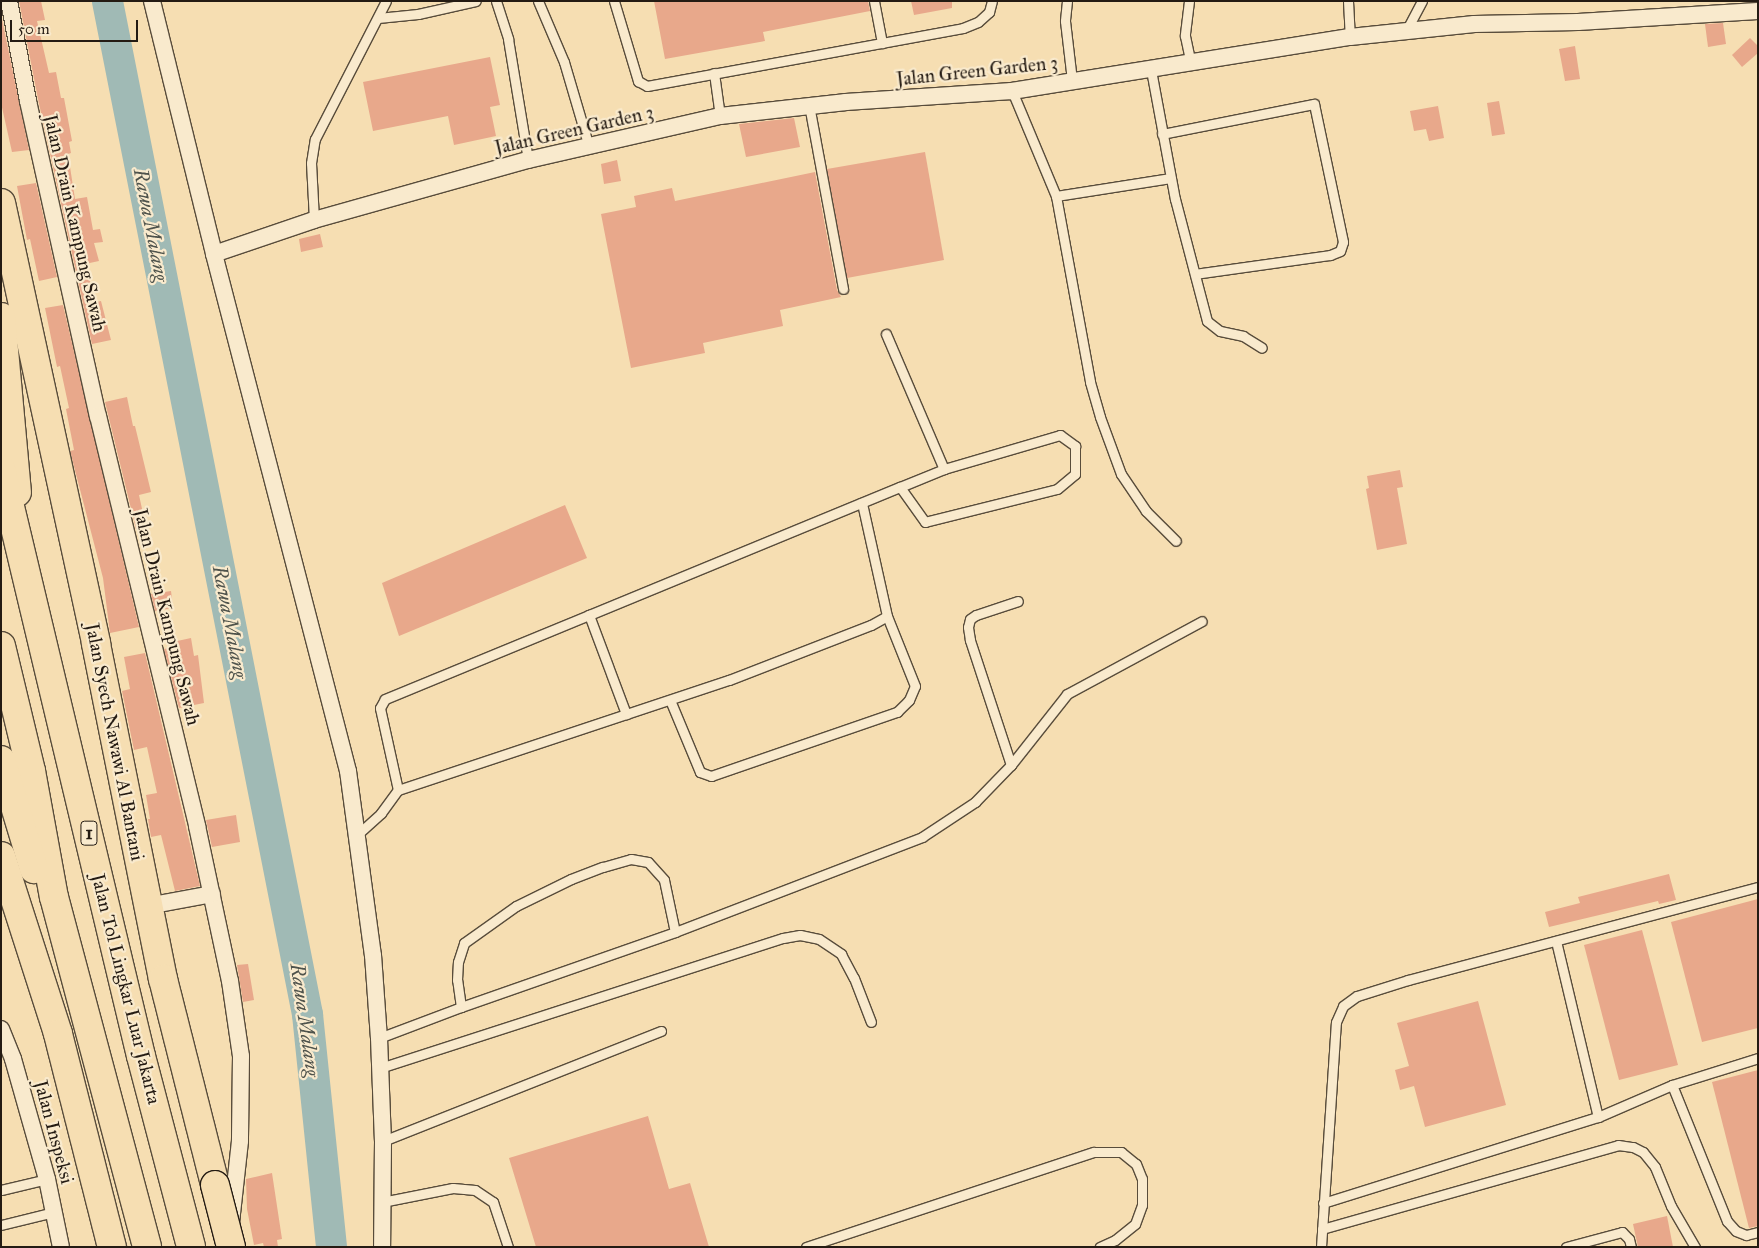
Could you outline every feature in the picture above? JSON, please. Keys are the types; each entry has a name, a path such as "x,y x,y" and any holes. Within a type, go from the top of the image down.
{"highway":[{"name":"Jalan Syech Nawawi Al Bantani","path":"1,203 96,644 163,979 230,1247"},
{"path":"1,317 23,553"},
{"name":"Jalan Tol Lingkar Luar Jakarta","path":"1,468 23,553 141,1056 191,1247"},
{"path":"1,646 31,772 54,897 147,1247"},
{"path":"1,760 33,868 54,897"},
{"path":"1,856 58,1034 112,1247"}],"street":[{"name":"Jalan Drain Kampung Sawah","path":"9,1 28,101 98,416 195,816 230,981 242,1056 240,1141 230,1247"},
{"path":"152,1 214,254 346,762 358,834 373,955 380,1068 382,1247"},
{"name":"Jalan Green Garden 3","path":"214,254 314,220 528,160 720,116 809,105 1012,91 1191,64 1350,37 1474,24 1578,22 1758,11"},
{"path":"148,906 212,894"},
{"name":"Jalan Inspeksi","path":"1,1029 13,1059 47,1179 61,1247"}],"lane":[{"path":"314,220 310,163 315,139 366,36 386,1"},
{"path":"378,18 418,14 476,1"},
{"path":"496,1 508,39 528,160"},
{"path":"538,1 564,62 589,147"},
{"path":"614,1 638,81 647,86 963,28 978,22 989,12 992,1"},
{"path":"874,1 882,43"},
{"path":"1067,1 1065,21 1072,81"},
{"path":"1189,1 1185,36 1191,64"},
{"path":"1348,1 1350,37"},
{"path":"1406,31 1422,1"},
{"path":"1151,70 1171,178 1207,321 1220,330 1243,336 1262,348"},
{"path":"714,73 720,116"},
{"path":"1012,91 1056,196 1090,382 1100,417 1121,474 1146,511 1176,541"},
{"path":"1162,134 1314,104 1343,242 1340,251 1330,255 1195,274"},
{"path":"809,105 843,289"},
{"path":"1056,196 1171,178"},
{"path":"886,334 944,469"},
{"path":"398,790 380,708 385,699 862,503 900,487 944,469 1060,435 1075,446 1075,474 1057,488 925,522 900,487"},
{"path":"670,700 700,772 711,776 897,712 909,700 915,686 887,616 862,503"},
{"path":"1010,765 970,640 968,627 970,619 976,614 1018,601"},
{"path":"589,615 626,714"},
{"path":"358,834 381,813 398,790 730,680 887,616"},
{"path":"379,1038 461,1007 675,932 922,837 975,802 1010,765 1067,694 1202,622"},
{"path":"461,1007 457,980 458,962 464,943 516,906 603,867 631,859 648,862 664,880 675,932"},
{"path":"1320,1247 1336,1022 1343,1006 1357,996 1408,980 1758,887"},
{"path":"380,1068 783,938 800,935 819,939 841,954 854,978 871,1022"},
{"path":"1556,941 1598,1117"},
{"path":"382,1141 661,1031"},
{"path":"1323,1203 1598,1117 1672,1085 1758,1058"},
{"path":"1672,1085 1727,1220 1736,1231 1746,1235 1758,1232"},
{"path":"1322,1229 1618,1145 1633,1147 1643,1152 1655,1167 1671,1206 1695,1247"},
{"path":"806,1247 1094,1152 1121,1152 1136,1164 1142,1179 1142,1205 1135,1224 1114,1240 1100,1247"},
{"path":"1,1190 47,1179"},
{"path":"382,1202 453,1188 475,1190 493,1202 508,1247"},
{"path":"1,1225 54,1212"},
{"path":"1566,1247 1622,1232 1626,1234 1631,1247"}],"building":[{"path":"19,1 41,1 45,20 37,21 49,73 56,72 61,98 64,98 72,141 69,142 71,153 68,154 75,199 87,197 93,230 100,229 103,242 94,243 99,261 85,264 96,302 101,301 111,340 92,344 38,99"},
{"path":"654,1 868,1 870,11 763,32 765,41 665,59"},
{"path":"911,1 952,1 952,8 914,15"},
{"path":"1,14 29,150 12,152 1,103"},
{"path":"1723,23 1726,44 1708,47 1705,24"},
{"path":"1750,38 1758,46 1758,53 1742,67 1732,55"},
{"path":"1575,46 1580,79 1565,81 1559,49"},
{"path":"490,57 500,105 490,107 496,136 454,145 448,116 373,131 363,82"},
{"path":"1499,101 1505,134 1492,136 1487,103"},
{"path":"1438,106 1444,138 1429,141 1426,129 1414,131 1410,111"},
{"path":"794,118 800,147 746,157 739,124"},
{"path":"925,152 944,260 847,278 827,169"},
{"path":"617,160 621,181 604,184 601,164"},
{"path":"815,172 837,290 841,297 780,310 783,326 703,343 705,353 631,368 601,214 636,207 634,196 672,188 675,201"},
{"path":"36,183 57,277 39,281 30,239 27,240 17,186"},
{"path":"320,234 323,247 301,252 299,239"},
{"path":"63,305 139,627 110,633 103,578 70,451 74,450 66,409 69,408 60,366 57,367 45,308"},
{"path":"127,397 151,492 139,495 146,527 136,529 105,402"},
{"path":"1400,470 1403,487 1397,488 1407,544 1377,550 1366,489 1369,488 1367,476"},
{"path":"565,505 587,558 399,636 382,583"},
{"path":"171,591 173,608 155,611 151,594"},
{"path":"191,638 194,656 198,655 204,703 179,708 164,649 169,648 168,643"},
{"path":"145,653 200,886 175,891 161,835 151,837 146,795 157,793 147,747 134,750 122,691 130,689 124,657"},
{"path":"236,815 240,842 212,847 206,820"},
{"path":"1669,874 1676,900 1659,904 1658,901 1549,927 1545,912 1580,903 1578,897"},
{"path":"1758,899 1758,1028 1702,1042 1671,922"},
{"path":"1642,930 1678,1065 1619,1080 1584,945"},
{"path":"248,964 254,1000 243,1002 237,965"},
{"path":"1478,1001 1506,1105 1425,1127 1414,1086 1400,1090 1395,1070 1409,1066 1397,1023"},
{"path":"1758,1070 1758,1226 1749,1228 1712,1082"},
{"path":"648,1116 669,1189 690,1183 709,1247 536,1247 509,1158"},
{"path":"272,1173 282,1239 277,1240 278,1247 264,1247 263,1243 254,1245 247,1209 246,1179"},
{"path":"1667,1216 1673,1247 1638,1247 1633,1224"}],"waterway":[{"name":"Rawa Malang","path":"107,1 307,1014 331,1247"}]}
